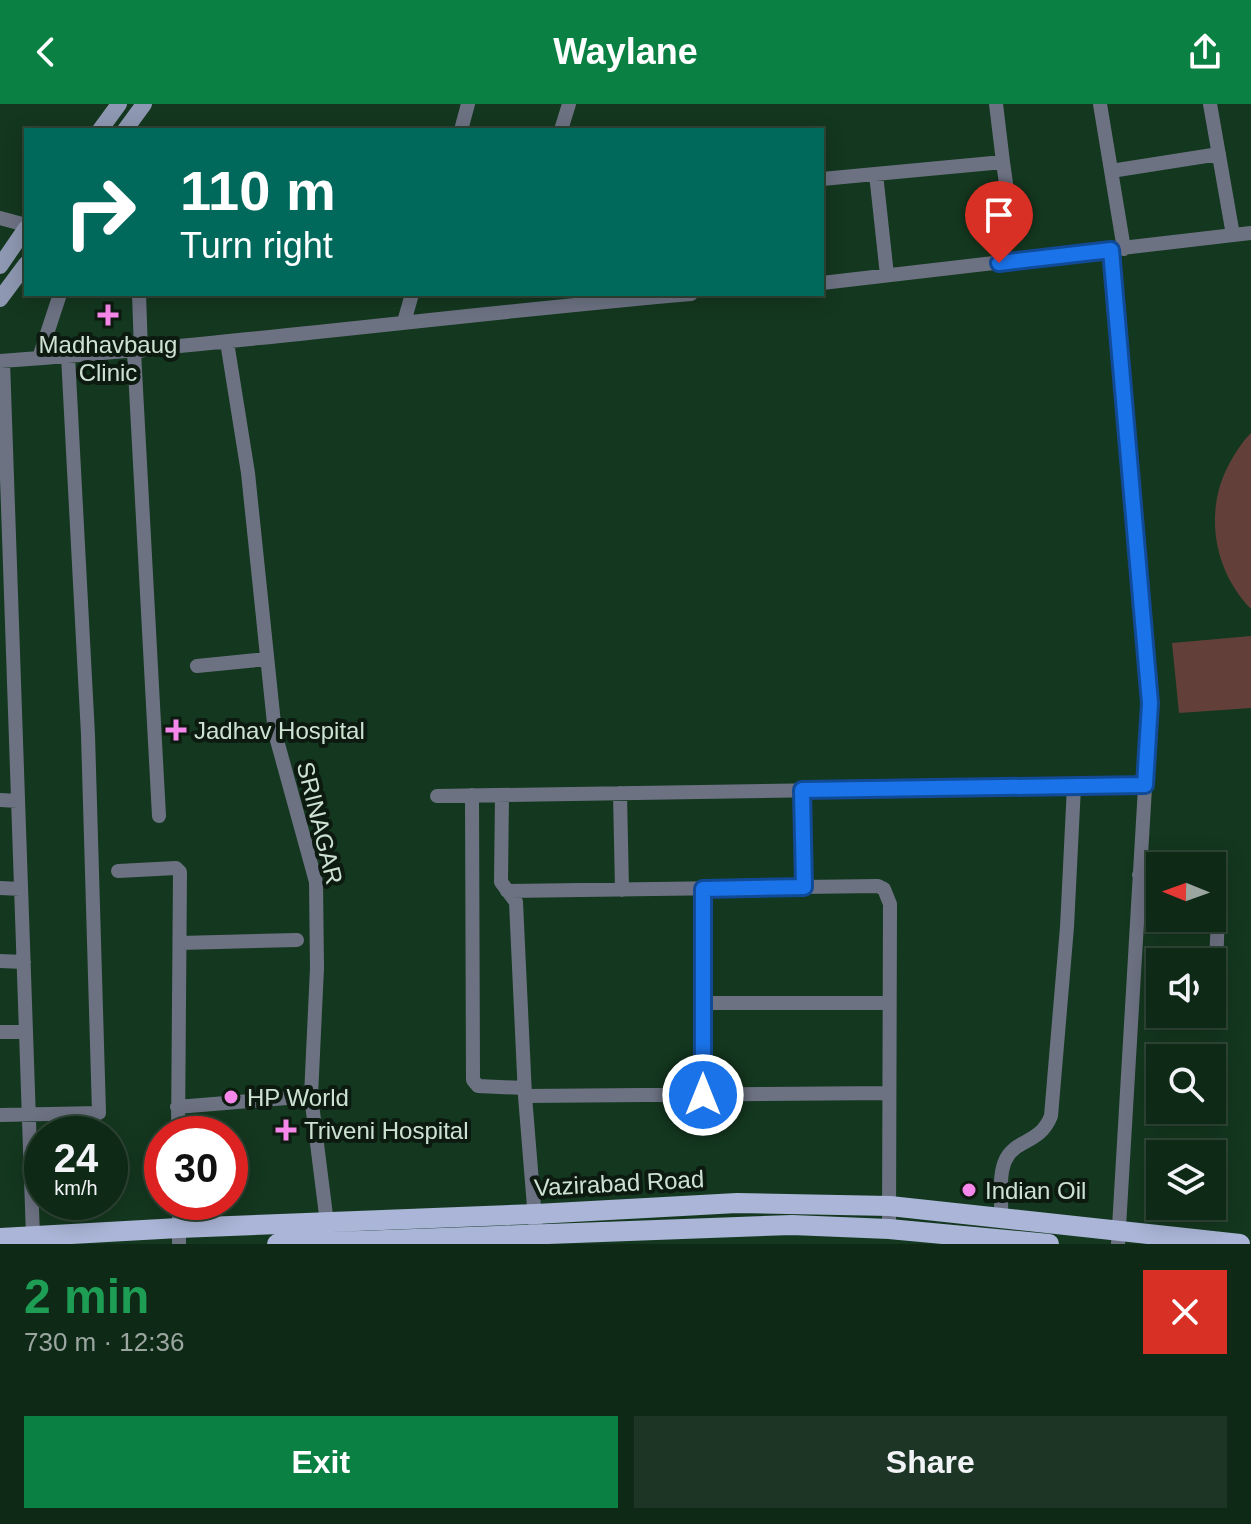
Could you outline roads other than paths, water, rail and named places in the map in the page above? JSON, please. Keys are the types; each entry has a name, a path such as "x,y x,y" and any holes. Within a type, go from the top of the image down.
{"main road":[{"path":"101,128 119,104"},
{"path":"126,128 144,104"},
{"path":"0,266 24,229"},
{"path":"0,299 24,267"},
{"name":"Vazirabad Road","path":"277,1244 329,1236 399,1242 536,1231 737,1203 890,1206 953,1211 1001,1216 1118,1238 1237,1244"},
{"name":"Vazirabad Road","path":"0,1238 35,1241 792,1225 889,1229 952,1239 1049,1244"}],"street":[{"path":"462,128 468,104"},
{"path":"562,128 569,104"},
{"path":"997,104 1013,234"},
{"path":"1100,104 1111,171 1150,703 1118,1238"},
{"path":"1210,104 1233,235"},
{"path":"1111,171 1219,154"},
{"path":"824,179 1003,162"},
{"path":"876,174 887,275"},
{"path":"0,218 24,225"},
{"path":"824,283 1251,233"},
{"path":"39,358 59,296"},
{"path":"139,296 137,352 159,816"},
{"path":"404,322 411,296"},
{"path":"35,1241 18,801 8,719 1,361 137,352 653,296"},
{"name":"SRINAGAR","path":"227,342 248,473 275,733 316,882 317,968 311,1096 329,1236"},
{"path":"0,1115 99,1113 88,735 68,356"},
{"path":"197,666 267,659"},
{"path":"437,796 1145,785"},
{"path":"1001,1216 1006,1159 1013,1150 1041,1134 1051,1116 1067,927 1074,786"},
{"path":"802,790 804,887"},
{"path":"620,793 622,890"},
{"path":"472,795 473,1080 478,1086 525,1092 703,1095 889,1093"},
{"path":"502,795 501,882 516,902 525,1092 536,1231"},
{"path":"0,800 18,801"},
{"path":"118,871 178,870 177,1116"},
{"path":"1139,875 1146,875"},
{"path":"507,891 878,886 884,889 890,904 889,1229"},
{"path":"0,888 21,889"},
{"path":"703,889 703,1095"},
{"path":"180,943 297,940"},
{"path":"0,961 24,962"},
{"path":"703,1003 889,1003"},
{"path":"0,1032 26,1032"},
{"path":"177,1107 311,1096"},
{"path":"952,1239 953,1211"}],"place":[{"name":"Madhavbaug Clinic","path":"108,315"},
{"name":"Jadhav Hospital","path":"176,730"},
{"name":"HP World","path":"231,1097"},
{"name":"Triveni Hospital","path":"286,1130"},
{"name":"Indian Oil","path":"969,1190"}]}
